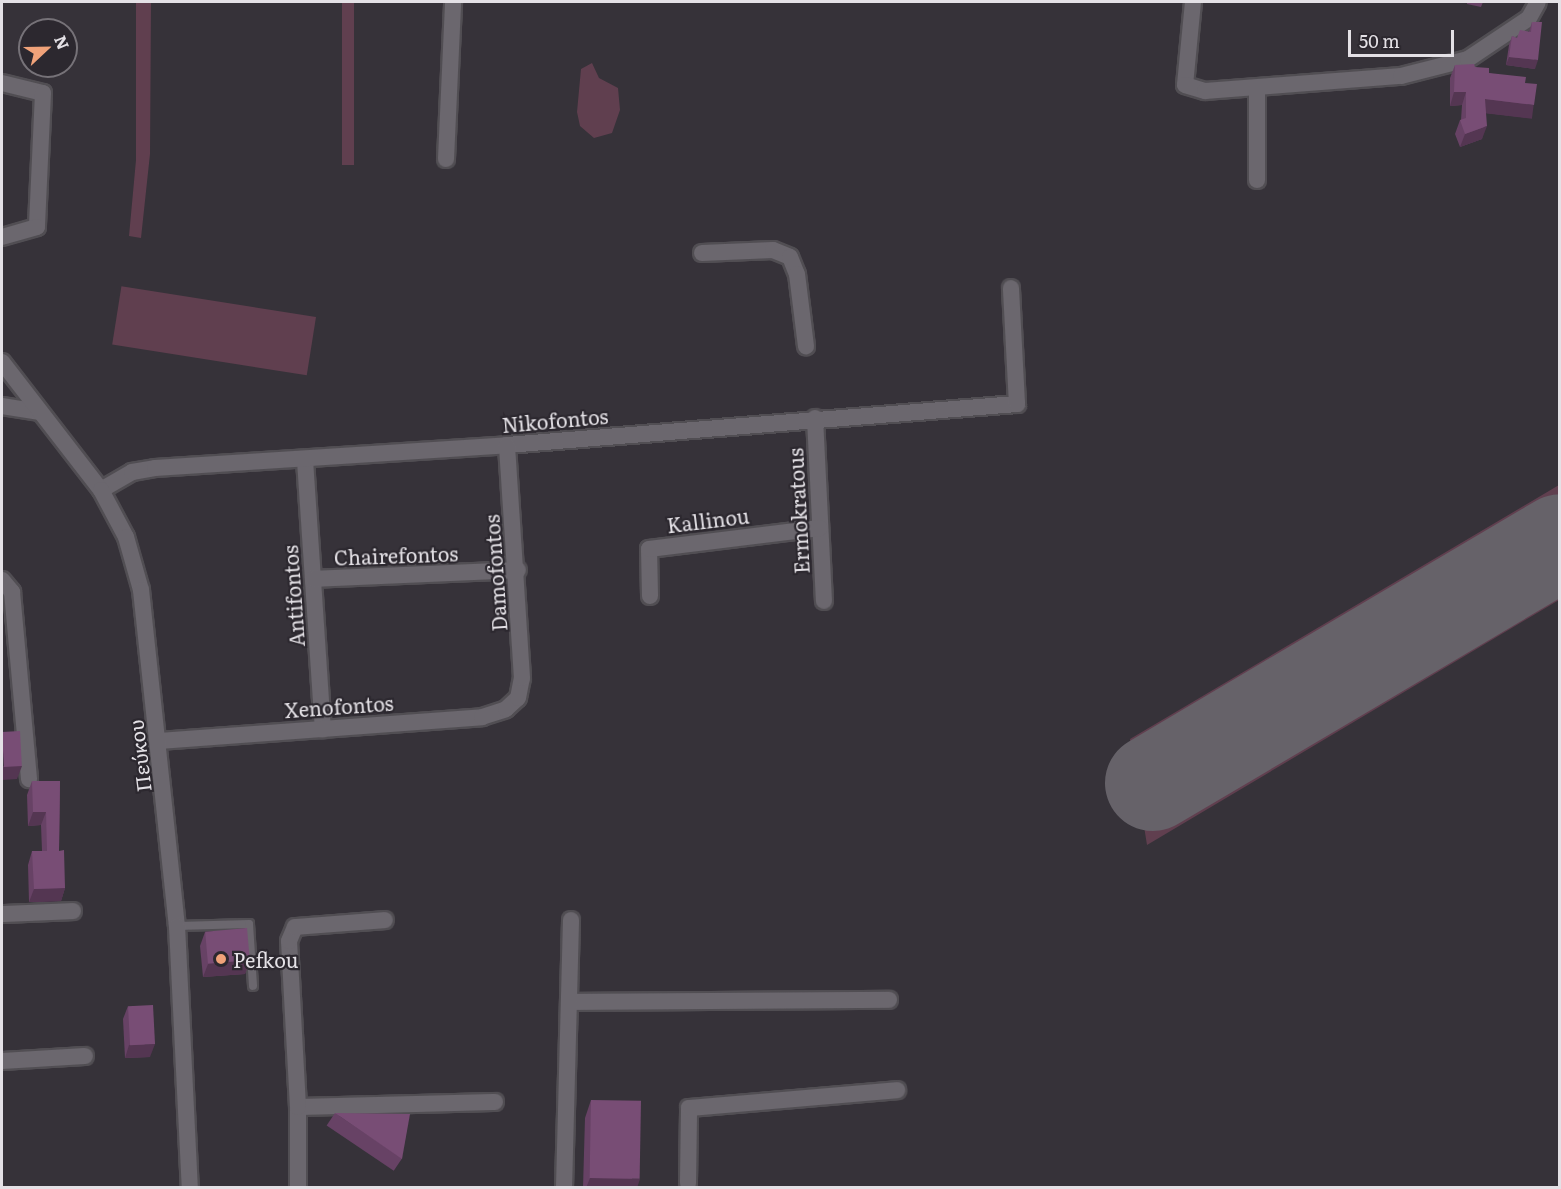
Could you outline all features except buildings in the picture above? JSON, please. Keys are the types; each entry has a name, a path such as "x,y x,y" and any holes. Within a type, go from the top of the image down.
{"street":[{"path":"446,159 453,2"},
{"path":"1193,2 1185,85 1205,91 1401,76 1468,59 1529,18 1538,2"},
{"path":"2,83 43,93 37,227 2,237"},
{"path":"1257,88 1257,180"},
{"path":"702,253 773,250 790,257 797,274 806,346"},
{"name":"Nikofontos","path":"101,490 132,472 154,468 305,460 815,418 1017,404 1011,288"},
{"name":"Πεύκου","path":"2,362 101,490 126,537 141,590 159,741 177,926 190,1188"},
{"path":"2,406 39,412"},
{"name":"Ermokratous","path":"815,418 824,601"},
{"name":"Damofontos","path":"507,445 518,570 522,678 518,698"},
{"name":"Antifontos","path":"305,460 323,729"},
{"name":"Kallinou","path":"650,596 649,549 819,528"},
{"name":"Chairefontos","path":"313,579 518,570"},
{"path":"2,580 12,592 29,779"},
{"name":"Xenofontos","path":"159,741 482,717 506,709 518,698"},
{"path":"2,914 73,911"},
{"path":"298,1188 298,1107 288,941 295,927 385,920"},
{"path":"564,1188 570,920"},
{"path":"569,1002 889,1000"},
{"path":"2,1061 85,1056"},
{"path":"688,1183 688,1108 897,1090"},
{"path":"298,1107 495,1102"}],"lane":[{"path":"177,926 249,924 253,986"}],"shaded area":[{"path":"136,2 151,2 150,154 141,238 129,236 136,160"},
{"path":"342,2 354,2 354,165 342,165"},
{"path":"592,63 599,78 618,88 620,110 612,133 594,138 580,126 577,112 581,69"},
{"path":"121,286 316,317 307,375 112,344"},
{"path":"1559,485 1559,515 1139,764 1148,817 1559,572 1559,600 1147,845 1130,739"}],"runway":[{"path":"1153,783 1560,542"}],"place":[{"name":"Pefkou","path":"221,959"}]}
